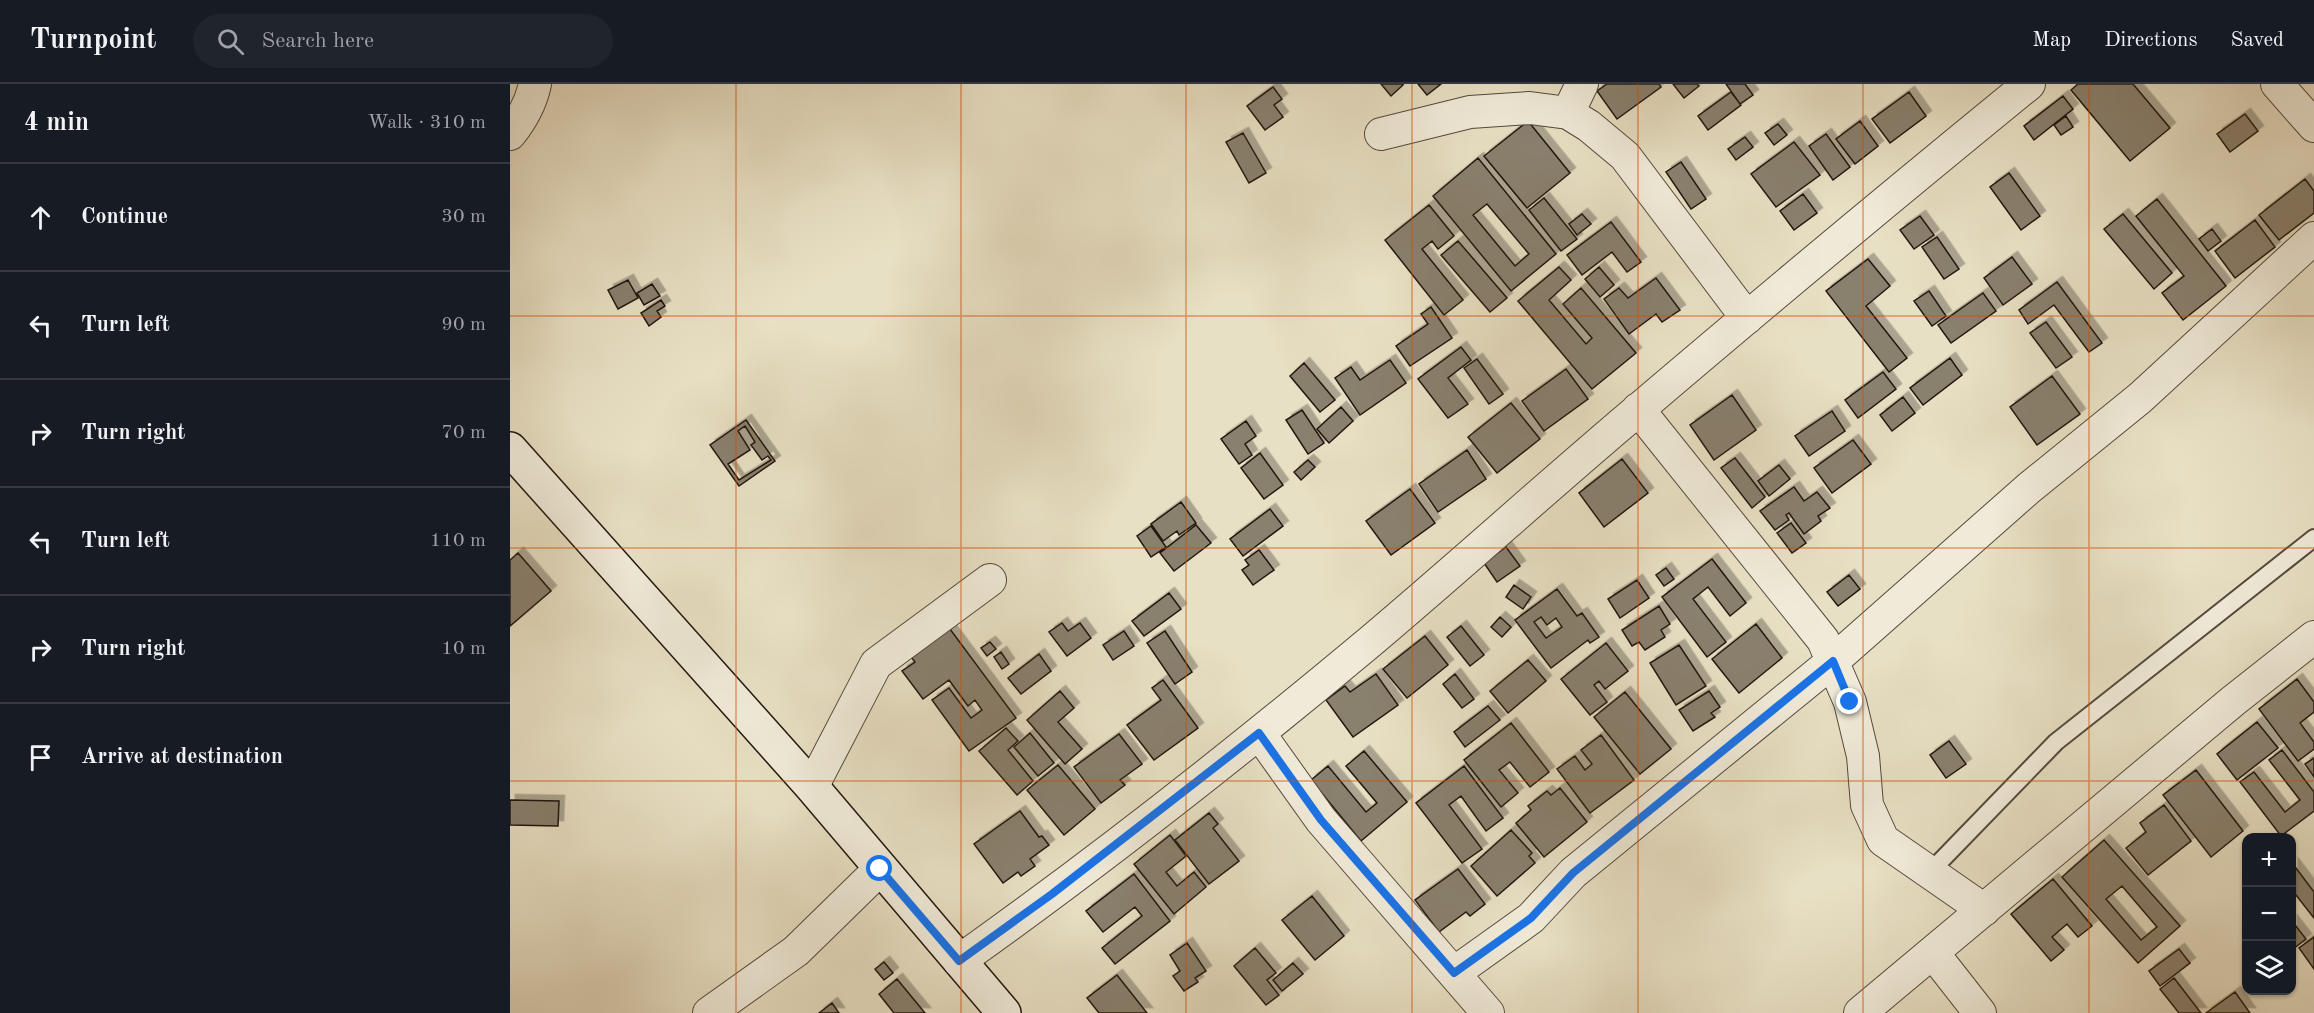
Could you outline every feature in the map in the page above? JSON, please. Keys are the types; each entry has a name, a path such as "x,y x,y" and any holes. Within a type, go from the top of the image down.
{"street":[{"path":"510,134 520,123 532,97 535,84"},
{"path":"1568,112 1582,84"},
{"path":"959,961 1052,894 1259,733 1373,639 1747,318 2029,84"},
{"path":"2277,84 2314,126"},
{"path":"1381,134 1470,112 1530,108 1568,112 1625,156 1747,318"},
{"path":"1454,973 1531,918 1573,873 1833,661 2029,488 2140,398 2314,238"},
{"path":"1638,410 1824,640 1850,702 1863,756 1868,805 1883,840 1984,910"},
{"path":"510,449 812,787 1004,1013"},
{"path":"812,787 876,664 990,580"},
{"path":"1860,1013 2233,701 2314,637"},
{"path":"1259,733 1321,820 1488,1013"},
{"path":"709,1013 796,951 880,869"},
{"path":"1933,953 1980,1013"}],"lane":[{"path":"1929,873 2056,742 2314,538"}],"building":[{"path":"1381,84 1403,84 1403,85 1391,96"},
{"path":"1418,84 1441,84 1427,95"},
{"path":"1607,84 1659,84 1661,87 1617,119 1597,91"},
{"path":"1673,84 1697,84 1699,86 1684,98"},
{"path":"1726,84 1745,84 1753,95 1740,104"},
{"path":"2078,84 2133,84 2170,128 2130,161 2071,90"},
{"path":"1273,87 1282,99 1274,105 1283,117 1265,130 1247,106"},
{"path":"1731,92 1741,105 1708,130 1698,116"},
{"path":"1909,92 1926,116 1890,143 1872,119"},
{"path":"2063,96 2073,109 2034,140 2024,126"},
{"path":"2245,114 2258,131 2230,152 2217,134"},
{"path":"2066,116 2073,127 2061,135 2054,125"},
{"path":"1528,121 1570,173 1527,208 1484,156"},
{"path":"1860,121 1878,146 1855,164 1836,139"},
{"path":"1778,124 1787,135 1774,145 1765,133"},
{"path":"1243,133 1266,173 1249,183 1226,142"},
{"path":"1826,134 1850,167 1833,180 1809,146"},
{"path":"1745,137 1753,147 1736,160 1728,149"},
{"path":"1794,142 1820,175 1776,207 1751,174"},
{"path":"1478,158 1556,254 1511,291 1433,196","holes":["1487,204 1529,254 1515,266 1473,215"]},
{"path":"1681,162 1706,199 1691,209 1666,172"},
{"path":"2009,173 2040,216 2021,230 1990,187"},
{"path":"2305,179 2314,191 2314,213 2279,240 2259,215"},
{"path":"1803,194 1817,213 1794,230 1780,211"},
{"path":"1544,198 1577,239 1561,251 1529,210"},
{"path":"2157,199 2226,286 2183,320 2162,293 2184,276 2136,216"},
{"path":"1429,205 1454,236 1438,249 1432,241 1422,249 1463,300 1444,315 1385,240"},
{"path":"1582,214 1591,224 1577,235 1569,224"},
{"path":"2123,214 2172,273 2154,289 2104,229"},
{"path":"1920,216 1934,235 1914,249 1900,230"},
{"path":"2255,220 2275,247 2235,278 2215,251"},
{"path":"1611,222 1641,262 1627,272 1612,252 1582,275 1567,255"},
{"path":"2212,229 2221,241 2208,251 2199,239"},
{"path":"1937,237 1959,269 1944,279 1922,247"},
{"path":"1458,241 1507,298 1490,312 1441,255"},
{"path":"2012,257 2032,284 2003,305 1984,278"},
{"path":"1868,259 1890,286 1866,306 1907,358 1889,372 1826,291"},
{"path":"1559,267 1571,280 1549,300 1586,344 1592,338 1563,304 1581,288 1636,353 1592,389 1518,301"},
{"path":"1599,267 1614,285 1600,297 1585,279"},
{"path":"1656,278 1680,310 1662,322 1656,314 1629,334 1604,299 1619,288 1628,298"},
{"path":"628,280 638,298 618,309 608,290"},
{"path":"2057,282 2102,343 2089,352 2054,305 2028,324 2019,310"},
{"path":"652,284 660,296 644,305 637,293"},
{"path":"1929,291 1946,316 1932,326 1914,301"},
{"path":"1983,293 1996,311 1951,343 1938,325"},
{"path":"661,300 665,306 657,311 661,317 649,326 641,313"},
{"path":"1431,307 1452,338 1410,366 1396,346 1428,324 1421,314"},
{"path":"2046,322 2072,357 2056,368 2030,333"},
{"path":"1461,347 1471,360 1448,378 1468,404 1448,418 1418,379"},
{"path":"1950,358 1962,375 1923,405 1910,388"},
{"path":"1477,359 1503,394 1489,404 1464,368"},
{"path":"1390,360 1406,383 1360,415 1335,378 1351,367 1360,380"},
{"path":"1304,363 1335,400 1320,412 1290,376"},
{"path":"1566,369 1588,399 1544,431 1522,401"},
{"path":"1883,372 1896,389 1858,418 1845,400"},
{"path":"2052,376 2080,414 2037,445 2010,407"},
{"path":"1732,395 1756,430 1714,460 1690,425"},
{"path":"1903,397 1915,413 1892,431 1880,415"},
{"path":"1511,403 1540,439 1497,473 1468,437"},
{"path":"1341,407 1353,421 1329,443 1317,429"},
{"path":"1302,410 1324,443 1308,454 1286,420"},
{"path":"1832,411 1845,431 1809,456 1795,436"},
{"path":"746,420 775,461 739,486 710,445","holes":["745,426 755,442 751,445 762,460 768,456 771,460 739,480 728,464 750,450 738,431"]},
{"path":"1246,421 1256,436 1245,444 1252,455 1239,464 1221,439"},
{"path":"1853,440 1871,464 1832,493 1814,468"},
{"path":"1467,450 1486,479 1438,512 1419,484"},
{"path":"1260,453 1283,485 1264,499 1241,468"},
{"path":"1735,458 1765,497 1752,508 1721,468"},
{"path":"1622,459 1648,493 1604,527 1579,493"},
{"path":"1308,460 1315,467 1301,480 1294,472"},
{"path":"1779,465 1790,479 1769,496 1758,481"},
{"path":"1794,487 1804,501 1817,492 1830,508 1818,516 1821,521 1804,534 1789,513 1786,515 1789,520 1775,530 1760,511"},
{"path":"1410,489 1435,523 1391,555 1366,521"},
{"path":"1181,502 1196,523 1179,535 1177,531 1163,541 1151,524"},
{"path":"1270,509 1283,526 1243,556 1230,539"},
{"path":"1791,523 1806,543 1792,553 1777,533"},
{"path":"1196,525 1211,543 1174,571 1160,553"},
{"path":"1151,526 1166,547 1151,557 1137,536"},
{"path":"1506,547 1520,566 1497,582 1484,563"},
{"path":"1259,550 1274,570 1253,585 1242,570 1249,565 1245,560"},
{"path":"518,553 551,591 510,626 510,560"},
{"path":"1712,559 1746,603 1730,616 1708,587 1693,599 1726,642 1707,657 1662,597"},
{"path":"1666,568 1674,579 1664,586 1656,575"},
{"path":"1849,575 1860,589 1838,606 1827,592"},
{"path":"1637,580 1649,598 1620,618 1608,599"},
{"path":"1514,585 1531,597 1523,609 1506,597"},
{"path":"1557,589 1577,616 1582,613 1599,637 1590,643 1588,640 1551,668 1515,620","holes":["1541,617 1547,625 1556,618 1562,627 1546,638 1534,622"]},
{"path":"1169,593 1181,609 1144,636 1132,621"},
{"path":"1659,606 1670,624 1661,630 1665,637 1645,650 1639,642 1632,646 1622,630"},
{"path":"1500,617 1511,627 1502,637 1491,627"},
{"path":"1062,623 1068,631 1080,623 1091,638 1067,656 1049,632"},
{"path":"1756,624 1782,658 1739,693 1712,659"},
{"path":"1461,626 1484,655 1470,666 1447,637"},
{"path":"933,628 939,637 950,629 1016,718 969,751 932,700 949,688 971,718 982,710 975,700 968,706 949,680 923,699 902,671 915,662 905,649"},
{"path":"1124,631 1134,646 1113,660 1103,645"},
{"path":"1165,631 1192,672 1175,684 1147,643"},
{"path":"1425,636 1448,665 1407,698 1383,669"},
{"path":"990,642 996,649 987,656 981,648"},
{"path":"1606,643 1628,671 1605,689 1599,681 1594,685 1607,702 1590,715 1561,679"},
{"path":"1679,645 1706,686 1676,705 1650,663"},
{"path":"1001,652 1009,664 1002,669 994,657"},
{"path":"1039,654 1051,671 1021,694 1008,678"},
{"path":"1528,660 1546,681 1508,713 1490,691"},
{"path":"1376,674 1398,705 1353,737 1326,700 1345,686 1350,692"},
{"path":"1455,674 1474,699 1462,708 1443,684"},
{"path":"2297,679 2314,702 2314,712 2300,723 2314,742 2314,749 2298,761 2259,709"},
{"path":"1163,680 1198,728 1154,760 1127,725 1161,700 1152,688"},
{"path":"1060,691 1074,708 1058,722 1082,749 1065,764 1027,720"},
{"path":"1709,691 1720,707 1711,713 1715,717 1693,731 1679,710"},
{"path":"1625,692 1671,749 1640,774 1594,717"},
{"path":"1488,706 1500,720 1465,747 1454,732"},
{"path":"2257,722 2278,748 2237,780 2217,754"},
{"path":"1511,723 1549,772 1530,787 1510,762 1499,770 1518,793 1501,807 1464,760"},
{"path":"1006,728 1018,741 1008,750 1033,781 1017,795 979,751"},
{"path":"1030,733 1054,763 1038,776 1014,747"},
{"path":"1119,734 1142,764 1120,780 1125,785 1101,803 1074,767"},
{"path":"1601,735 1634,780 1590,813 1557,769 1575,756 1585,770 1592,764 1581,750"},
{"path":"1949,741 1966,764 1946,778 1930,755"},
{"path":"2282,750 2314,792 2314,811 2285,833 2279,833 2240,782 2254,772 2285,812 2300,800 2269,760"},
{"path":"1364,751 1407,802 1361,841 1311,780 1328,766 1366,812 1377,803 1346,766"},
{"path":"2314,758 2314,777 2305,764"},
{"path":"1058,765 1095,809 1064,835 1027,790"},
{"path":"1464,766 1503,818 1486,831 1461,796 1449,805 1482,849 1462,863 1416,803"},
{"path":"2196,770 2243,831 2211,857 2163,795"},
{"path":"1560,788 1587,822 1544,857 1516,823 1531,810 1528,806 1547,791 1551,795"},
{"path":"510,800 559,801 558,826 510,825"},
{"path":"2164,805 2191,841 2148,875 2126,848 2146,832 2140,823"},
{"path":"1020,811 1039,837 1042,836 1049,845 1030,859 1035,866 1021,876 1018,872 1003,883 974,844"},
{"path":"1209,813 1218,824 1213,828 1239,861 1209,884 1175,840"},
{"path":"1511,830 1532,853 1529,856 1535,863 1497,896 1471,866"},
{"path":"1170,835 1186,856 1166,872 1177,886 1194,872 1206,887 1174,914 1134,864"},
{"path":"2104,840 2180,926 2138,963 2062,877","holes":["2122,886 2157,927 2141,940 2106,899"]},
{"path":"2296,868 2314,892 2314,918 2296,895"},
{"path":"1458,869 1485,904 1470,916 1466,912 1439,932 1415,900"},
{"path":"1134,874 1170,921 1115,964 1102,948 1142,916 1135,907 1103,932 1086,911"},
{"path":"2053,879 2092,926 2078,937 2067,924 2052,937 2064,950 2051,961 2011,914"},
{"path":"1312,896 1344,936 1315,960 1282,920"},
{"path":"2296,926 2306,939 2296,947"},
{"path":"2314,937 2314,969 2299,948"},
{"path":"1187,943 1206,971 1195,978 1198,982 1184,991 1173,976 1180,971 1170,955"},
{"path":"1255,948 1276,973 1267,980 1279,995 1266,1005 1234,966"},
{"path":"2179,949 2190,963 2160,986 2149,971"},
{"path":"884,962 893,973 884,980 875,969"},
{"path":"1293,963 1303,974 1282,991 1273,980"},
{"path":"1117,975 1147,1013 1099,1013 1087,998"},
{"path":"2174,978 2201,1013 2179,1013 2160,989"},
{"path":"897,979 925,1013 894,1013 879,994"},
{"path":"2235,992 2250,1013 2206,1013"},
{"path":"832,1003 839,1013 819,1013"}],"route":[{"path":"880,869 959,961 1131,834 1259,733 1321,820 1368,877 1454,973 1531,918 1573,873 1833,661 1850,702"}]}
